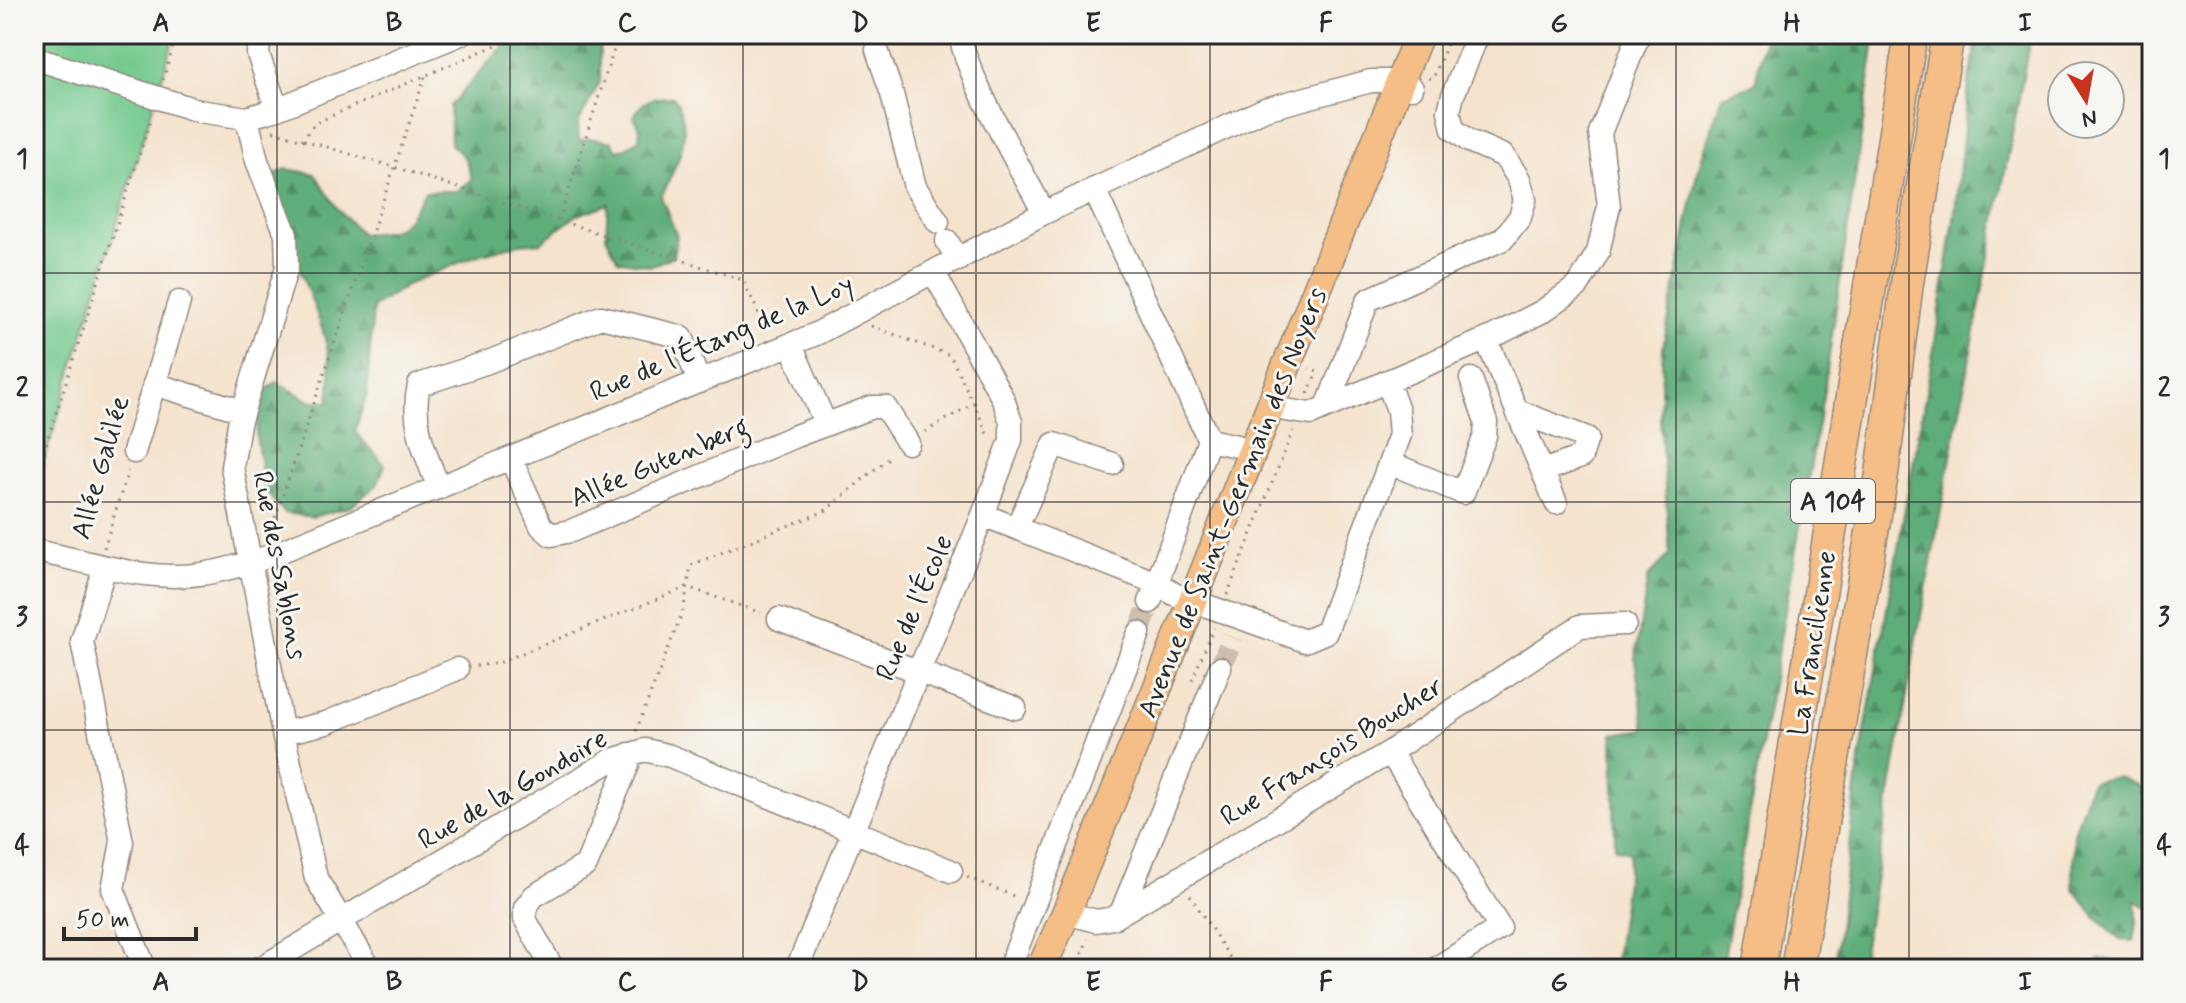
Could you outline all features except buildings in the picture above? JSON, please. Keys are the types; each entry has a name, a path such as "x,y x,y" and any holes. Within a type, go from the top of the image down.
{"highway":[{"name":"La Francilienne","path":"1759,969 1911,34"},
{"name":"La Francilienne","path":"1797,969 1882,474 1907,283 1948,34"}],"main road":[{"name":"Avenue de Saint-Germain des Noyers","path":"1199,603 1251,449 1415,83 1419,34"},
{"name":"Avenue de Saint-Germain des Noyers","path":"1058,969 1074,915 1199,603 1285,410 1434,34"},
{"name":"Avenue de Saint-Germain des Noyers","path":"1041,969 1074,915"}],"street":[{"path":"260,34 258,54 277,109"},
{"path":"34,58 248,125 277,109 461,34"},
{"path":"961,34 963,49 977,83 1044,213"},
{"path":"1327,407 1368,300 1503,239 1520,217 1525,200 1519,179 1504,156 1469,141 1453,129 1449,111 1453,95 1478,34"},
{"path":"1285,410 1311,414 1486,339 1543,311 1578,286 1598,252 1609,206 1600,133 1639,34"},
{"path":"877,50 892,94 915,187 948,241"},
{"name":"Rue de l'Étang de la Loy","path":"34,551 163,576 199,575 258,560 784,348 934,273 948,241 1044,213 1265,109 1371,81 1415,83"},
{"name":"Rue des Sablons","path":"248,125 257,161 286,234 287,267 243,411 232,467 258,560 283,733 316,878 370,969"},
{"path":"1094,189 1209,440 1155,593"},
{"name":"Rue de l'École","path":"797,969 1011,440 1008,410 934,273"},
{"name":"Allée Galilée","path":"134,452 179,302"},
{"path":"439,488 423,449 414,406 419,385 488,362 601,317 682,337 699,382"},
{"path":"1486,339 1556,503"},
{"path":"784,348 825,423"},
{"path":"1390,463 1463,493 1485,436 1486,422 1471,379"},
{"path":"983,515 1017,527 1155,593 1174,594 1199,603 1236,628 1305,641 1326,632 1400,435 1398,410 1387,381"},
{"name":"Allée Galilée","path":"154,384 243,411"},
{"name":"Allée Gutenberg","path":"511,459 541,526 551,535 563,534 825,423 872,407 885,407 908,443"},
{"path":"1517,411 1587,438 1581,457 1543,471"},
{"path":"1209,440 1251,449"},
{"path":"1017,527 1054,444 1112,464"},
{"path":"105,567 82,641 122,842 113,889 145,969"},
{"path":"779,619 1015,708"},
{"name":"Rue François Boucher","path":"1074,915 1096,921 1113,918 1390,752 1580,626 1625,624"},
{"path":"1009,969 1139,633"},
{"path":"1121,913 1220,668"},
{"path":"283,733 326,723 457,669"},
{"name":"Rue de la Gondoire","path":"259,969 612,760 645,750 670,756 951,871"},
{"path":"1390,752 1500,928 1435,969"},
{"path":"553,969 525,919 525,908 534,896 586,865 628,765 629,754"}],"path":[{"path":"34,482 177,34"},
{"path":"302,140 315,123 522,34"},
{"path":"559,220 619,34"},
{"path":"1415,83 1451,34"},
{"path":"258,560 267,544 436,45"},
{"path":"248,125 394,167 743,280 784,348"},
{"path":"869,326 950,355 996,455 1006,458"},
{"path":"629,754 642,709 684,608 691,565 825,511 908,443 974,403"},
{"name":"Allée Galilée","path":"105,567 104,550 134,452"},
{"path":"457,669 498,663 687,587 779,619"},
{"path":"951,871 1034,904"},
{"path":"1179,878 1237,969"}],"green space":[{"path":"34,34 175,34 34,494"},
{"path":"514,34 600,34 600,82 578,123 579,141 589,138 612,142 617,150 626,148 639,139 640,128 634,117 641,106 655,98 674,97 684,123 684,135 678,160 661,197 677,236 673,256 651,266 618,260 606,236 608,204 577,215 541,242 519,244 475,256 411,283 373,307 367,393 355,432 385,465 377,485 350,507 312,517 285,513 265,491 256,436 260,394 277,382 310,401 329,402 331,381 326,343 291,244 272,176 286,169 315,174 337,208 361,234 395,229 407,220 425,191 456,191 472,179 465,158 451,144 450,106"},
{"path":"1765,34 1876,34 1824,390 1722,969 1614,969 1630,852 1615,848 1613,734 1645,729 1635,660 1648,577 1670,554 1660,418 1663,348 1697,173 1722,96 1755,84"},
{"path":"1979,34 2031,34 1918,631 1860,969 1834,969 1859,764 1935,342 1954,220 1970,74"},
{"path":"2117,777 2138,785 2152,800 2152,910 2136,901 2134,941 2120,940 2095,916 2073,888 2074,834 2091,782"},
{"path":"2099,959 2126,961 2137,969 2103,969"}],"tunnel":[{"path":"1139,633 1150,602"},
{"path":"1220,668 1233,637"}]}
